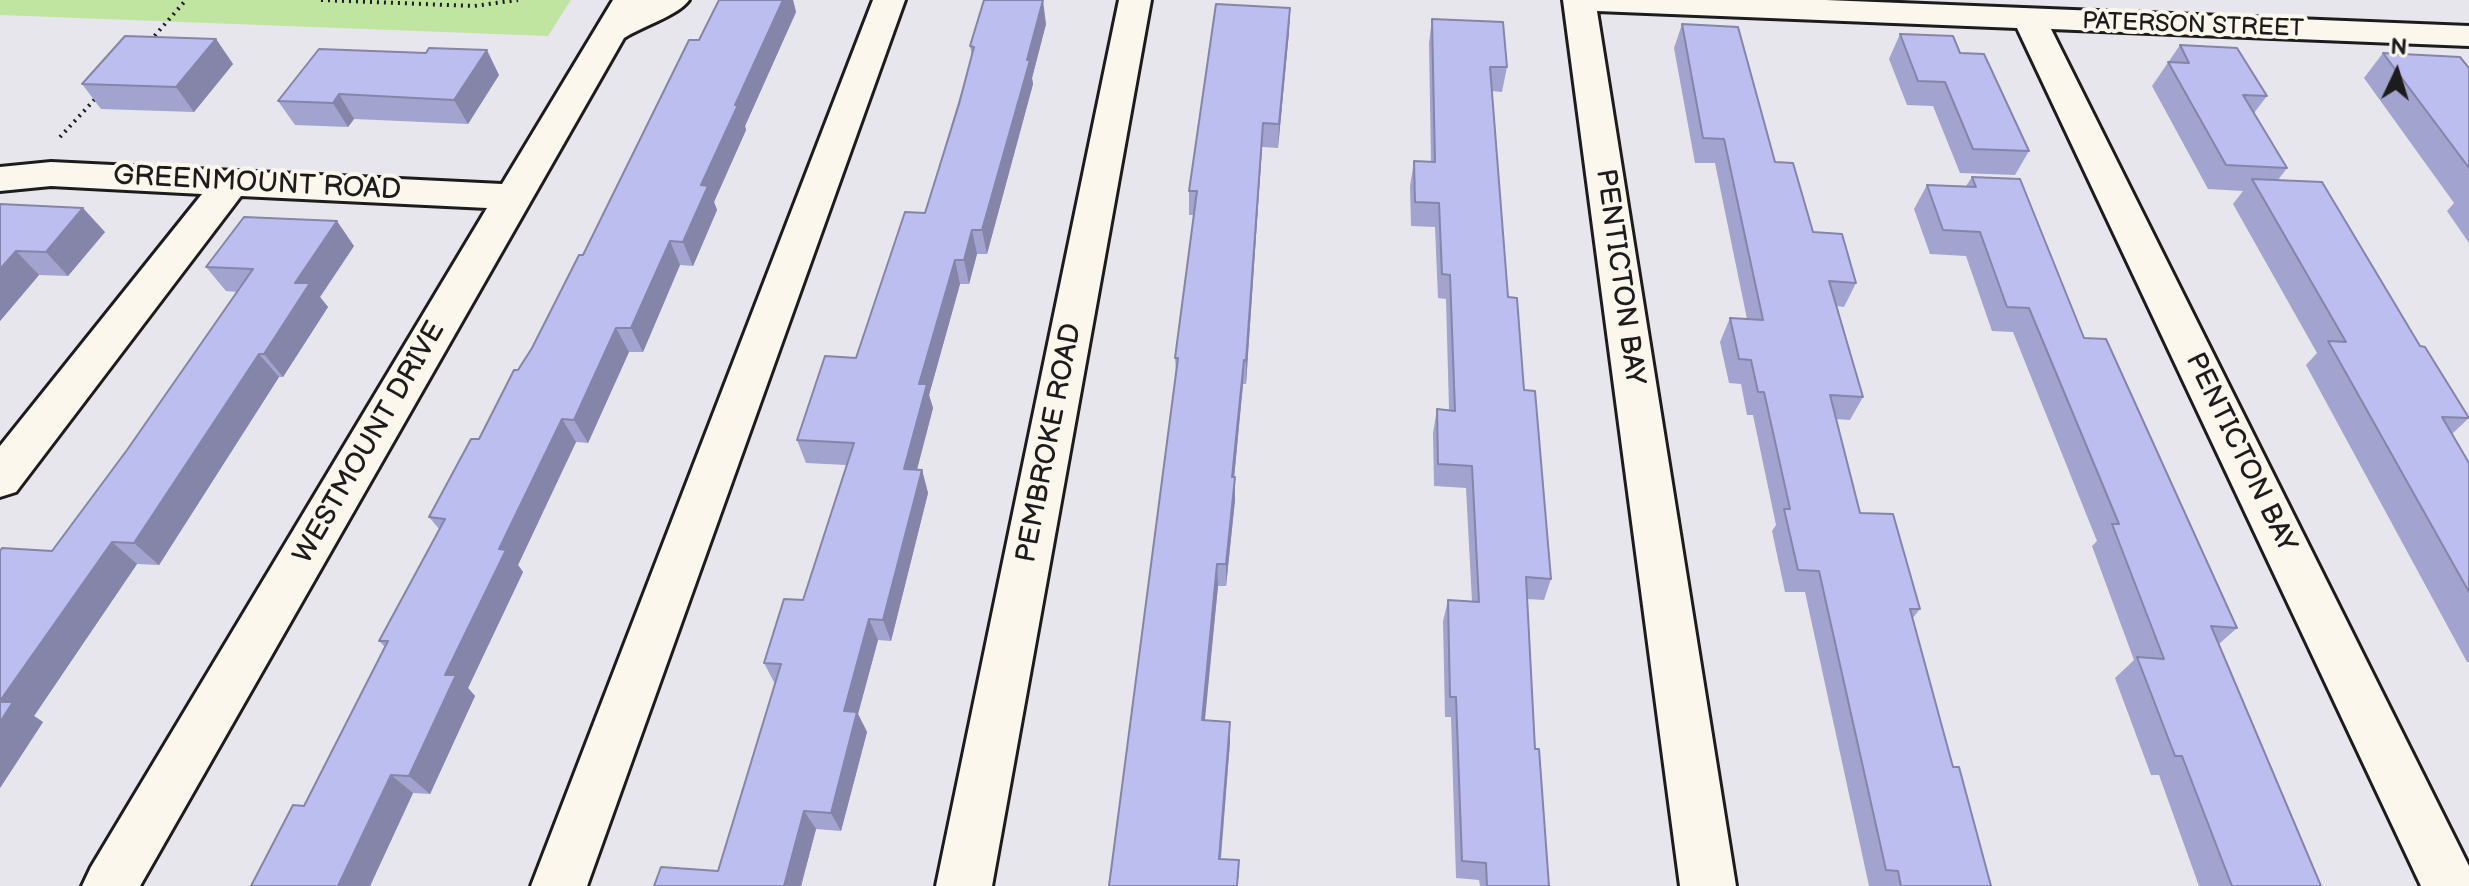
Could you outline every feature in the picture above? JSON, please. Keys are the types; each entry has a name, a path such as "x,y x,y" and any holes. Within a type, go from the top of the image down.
{"street":[{"path":"619,16 632,18 673,0"},
{"path":"559,886 889,0"},
{"name":"PEMBROKE ROAD","path":"964,886 1135,0"},
{"name":"PATERSON STREET","path":"1580,0 2469,36"},
{"name":"PENTICTON BAY","path":"1580,0 1708,886"},
{"name":"WESTMOUNT DRIVE","path":"110,886 619,16"},
{"name":"PENTICTON BAY","path":"2030,20 2450,886"},
{"name":"GREENMOUNT ROAD","path":"14,177 231,183 514,197"},
{"path":"0,479 231,183"}],"path":[{"path":"145,46 186,0"},
{"path":"321,0 474,6 518,0"},
{"path":"14,177 105,88"}],"green space":[{"path":"0,0 571,0 548,36 0,15"}],"building":[{"path":"719,0 783,0 701,185 708,186 683,242 670,241 631,328 616,328 574,420 562,419 499,549 506,550 445,675 456,675 409,776 391,775 338,886 251,886 293,805 304,806 388,641 379,641 445,519 429,517 471,439 479,439 514,370 518,370 532,348 579,255 583,255 689,40 699,40"},
{"path":"984,0 1043,0 1027,60 1030,60 982,230 972,230 964,260 955,260 919,384 927,384 904,469 922,470 883,620 869,619 844,711 857,712 831,813 804,811 784,886 654,886 661,867 718,871 781,664 764,663 784,599 803,600 854,443 797,440 825,356 856,358 905,212 925,213 959,104 974,47 970,46"},
{"path":"1216,4 1290,8 1279,124 1263,123 1246,361 1232,477 1235,477 1226,564 1217,564 1202,720 1230,722 1219,859 1239,860 1237,886 1109,886 1178,358 1175,358 1197,191 1189,191"},
{"path":"1432,19 1503,22 1507,67 1490,67 1508,297 1517,298 1524,390 1535,391 1551,579 1526,577 1535,749 1539,749 1549,886 1487,886 1486,863 1462,861 1456,697 1450,697 1448,600 1479,602 1472,466 1438,464 1437,409 1455,411 1450,275 1442,274 1439,203 1415,202 1414,161 1435,162"},
{"path":"1682,24 1738,27 1775,162 1793,163 1813,232 1842,234 1856,283 1829,281 1863,397 1830,395 1860,513 1893,514 1920,609 1910,609 1953,767 1959,767 1991,886 1901,886 1898,871 1886,870 1819,571 1798,570 1784,509 1790,509 1764,392 1758,392 1751,360 1739,359 1730,318 1763,320 1724,139 1703,138"},
{"path":"1900,34 1953,36 1960,53 1984,54 2029,151 1973,149 1945,82 1918,81"},
{"path":"125,36 216,39 176,87 82,84"},
{"path":"2180,45 2237,48 2267,96 2243,95 2287,168 2226,165 2168,62 2189,63"},
{"path":"429,48 487,50 454,100 339,94 333,103 278,101 319,49 426,53"},
{"path":"2383,53 2460,57 2469,68 2469,168"},
{"path":"1972,177 2020,179 2084,338 2106,339 2237,628 2211,626 2321,886 2232,886 2182,756 2175,756 2137,657 2164,659 2112,524 2119,524 2029,308 2007,307 1980,232 1943,230 1927,185 1976,187"},
{"path":"2252,179 2322,182 2420,346 2425,347 2469,418 2442,417 2469,463 2469,592 2328,341 2346,342"},
{"path":"0,204 83,208 46,252 16,251 0,269"},
{"path":"244,217 337,221 295,283 310,283 264,354 259,354 134,543 112,542 0,701 0,551 2,548 52,551 127,450 253,269 206,267"},
{"path":"0,702 13,702 0,722"}]}
